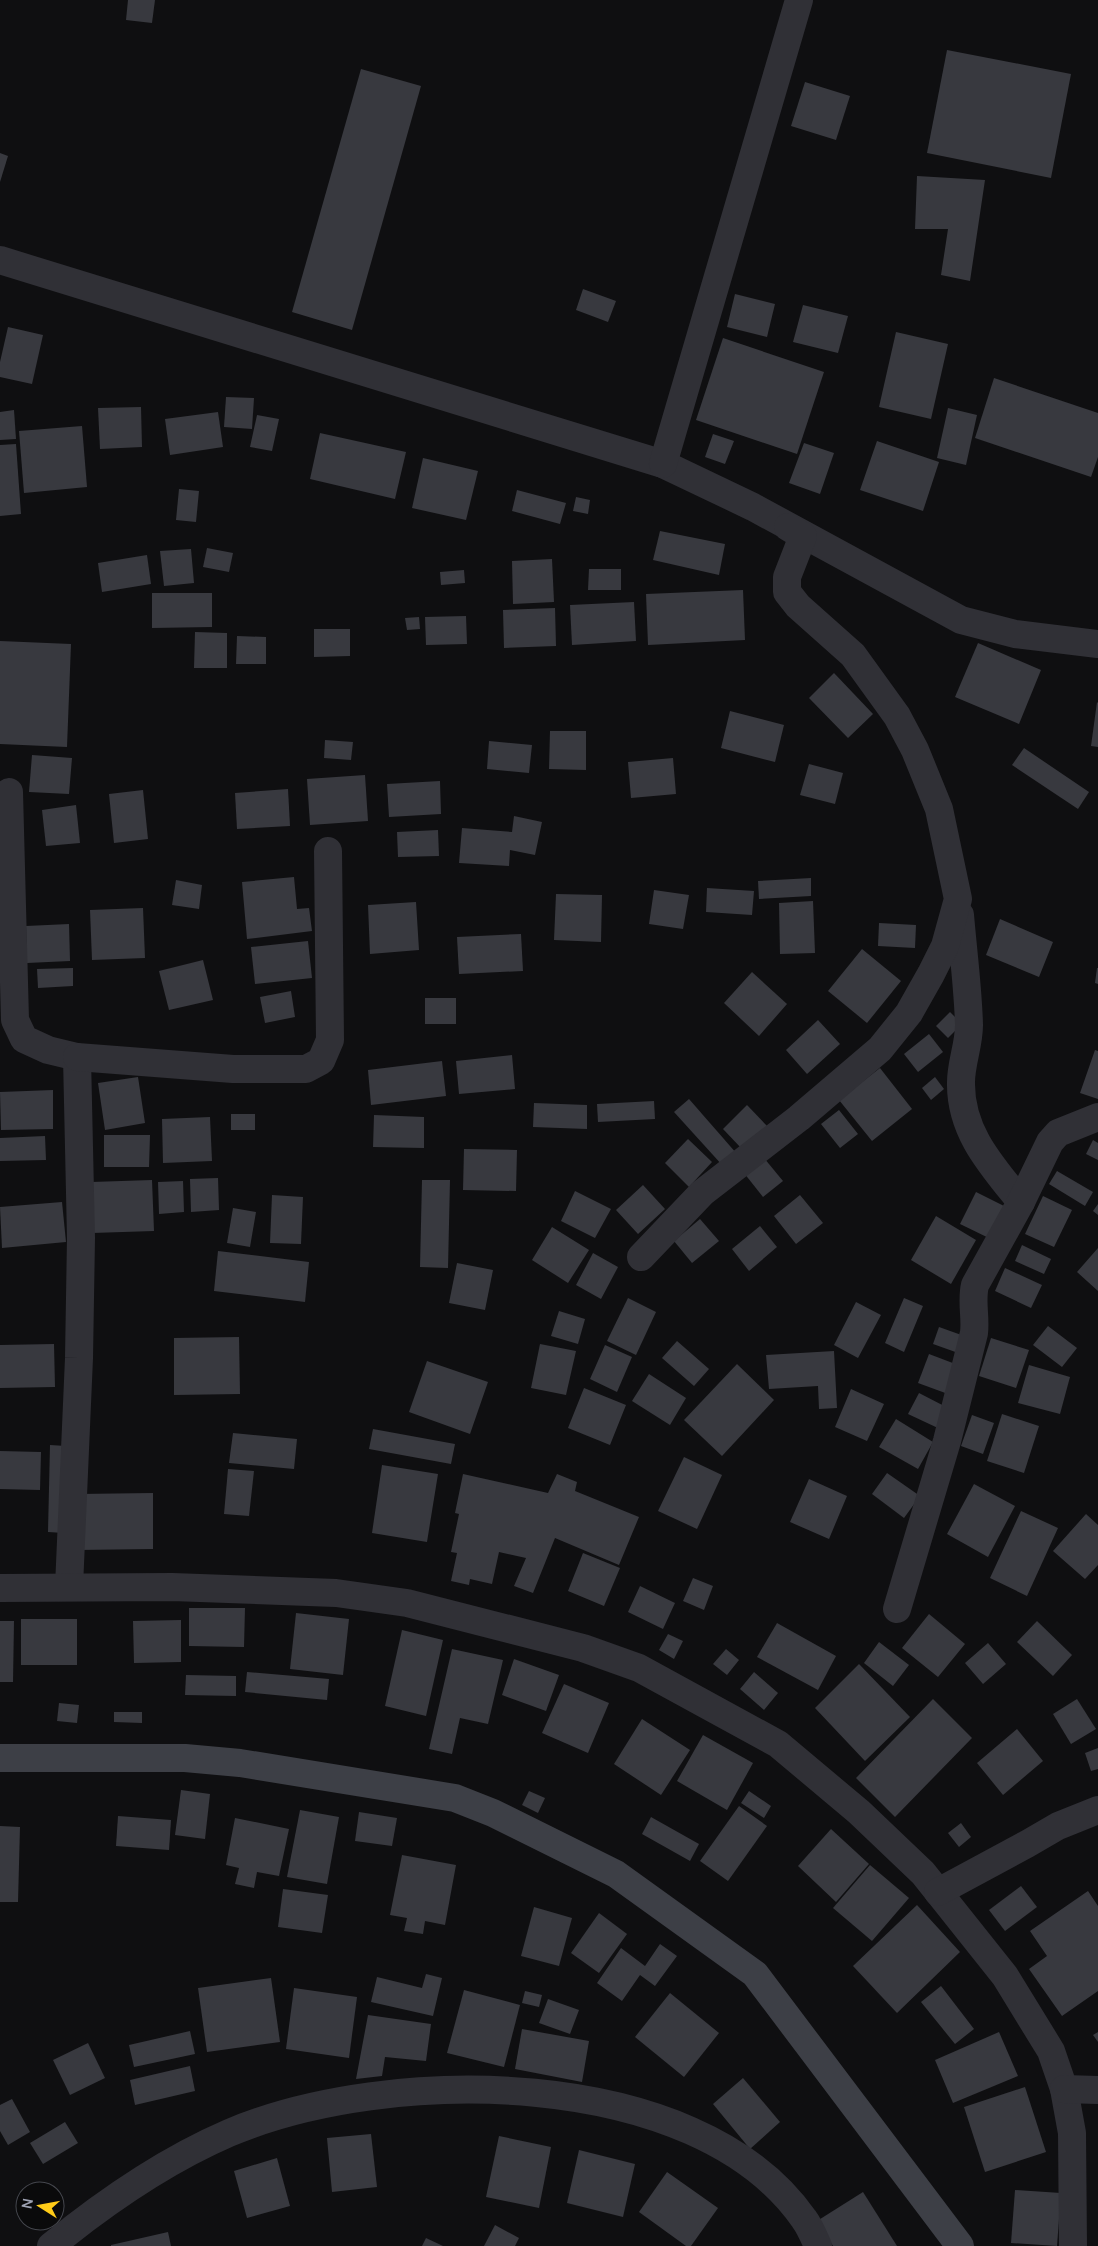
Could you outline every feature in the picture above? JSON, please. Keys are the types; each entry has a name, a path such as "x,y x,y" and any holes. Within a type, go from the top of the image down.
{"main road":[{"path":"0,1758 185,1758 222,1761 455,1798 493,1813 616,1874 755,1974 960,2246"}],"street":[{"path":"663,464 799,0"},
{"path":"0,260 663,464 753,507 961,620 1015,634 1098,644"},
{"path":"753,507 803,536 787,577 788,592 798,606 853,656 897,716 939,809 958,899 969,1026 961,1080 962,1101 971,1130 981,1152 1021,1202"},
{"path":"9,792 15,1020 24,1039 48,1050 77,1057 233,1069 306,1069 321,1061 330,1040 328,851"},
{"path":"642,1257 702,1193 799,1118 880,1049 909,1013 931,974 945,946 958,899"},
{"path":"69,1587 80,1328 81,1238 77,1057"},
{"path":"897,1609 947,1441 974,1333 976,1321 973,1294 976,1285 1021,1202 1050,1142 1058,1133 1098,1117"},
{"path":"0,1588 172,1587 336,1592 407,1603 584,1648 639,1668 778,1744 859,1812 923,1874 1005,1976 1051,2051 1064,2089 1072,2133 1073,2246"},
{"path":"938,1892 1058,1826 1098,1810"},
{"path":"1064,2089 1098,2090"},
{"path":"50,2246 78,2223 154,2171 230,2133 306,2107 387,2094 465,2090 534,2092 614,2105 677,2124 732,2151 778,2188 805,2220 818,2246"}],"building":[{"path":"128,0 155,0 152,23 126,20"},
{"path":"947,50 1071,74 1051,178 927,153"},
{"path":"361,69 421,86 352,330 292,312"},
{"path":"805,82 850,96 836,140 791,126"},
{"path":"0,153 8,156 0,182"},
{"path":"917,176 985,180 970,281 941,275 948,229 915,229"},
{"path":"583,289 616,301 608,322 576,310"},
{"path":"735,294 775,304 767,337 727,327"},
{"path":"803,305 848,316 838,353 793,342"},
{"path":"8,327 43,335 32,384 0,377 0,362"},
{"path":"896,332 948,344 931,419 879,407"},
{"path":"723,338 824,372 797,454 696,420"},
{"path":"994,378 1098,413 1098,457 1091,477 975,438"},
{"path":"226,397 254,398 252,429 224,427"},
{"path":"141,407 142,447 100,449 98,408"},
{"path":"948,408 977,415 966,465 937,458"},
{"path":"14,410 16,439 0,440 0,412"},
{"path":"218,412 223,447 170,455 165,419"},
{"path":"257,415 279,419 272,451 250,447"},
{"path":"82,426 87,487 24,493 19,431"},
{"path":"320,433 406,452 395,499 310,479"},
{"path":"713,434 734,441 725,464 705,457"},
{"path":"877,441 939,462 923,511 860,490"},
{"path":"804,443 834,453 820,494 789,483"},
{"path":"16,444 21,514 0,516 0,445"},
{"path":"423,458 478,471 466,520 412,508"},
{"path":"179,489 199,491 196,522 176,520"},
{"path":"517,490 566,503 560,524 512,511"},
{"path":"576,497 590,500 588,514 573,511"},
{"path":"660,531 725,544 719,575 653,560"},
{"path":"207,548 233,553 229,572 203,567"},
{"path":"191,549 194,583 164,586 160,551"},
{"path":"147,555 151,584 102,592 98,563"},
{"path":"552,559 554,602 513,604 512,561"},
{"path":"589,569 621,569 621,590 588,590"},
{"path":"464,570 465,583 441,585 440,572"},
{"path":"743,590 745,640 648,645 646,594"},
{"path":"152,593 212,593 212,627 152,628"},
{"path":"634,602 636,641 572,645 570,605"},
{"path":"555,608 556,646 504,648 503,610"},
{"path":"466,616 467,644 426,645 425,617"},
{"path":"419,617 420,629 407,630 405,618"},
{"path":"314,629 350,629 350,656 314,657"},
{"path":"195,632 227,633 227,668 194,668"},
{"path":"237,636 266,637 266,664 236,664"},
{"path":"0,641 71,644 67,747 0,744"},
{"path":"978,643 1041,670 1019,724 955,697"},
{"path":"834,673 873,714 848,738 809,698"},
{"path":"1098,703 1098,747 1091,746"},
{"path":"730,711 784,725 775,762 721,748"},
{"path":"550,731 586,731 586,770 549,769"},
{"path":"325,740 353,742 351,760 324,758"},
{"path":"489,741 532,745 529,773 487,769"},
{"path":"1024,748 1089,792 1078,809 1012,765"},
{"path":"32,755 72,758 69,794 29,792"},
{"path":"673,758 676,794 631,798 628,762"},
{"path":"809,764 843,773 835,804 800,795"},
{"path":"365,775 368,821 310,825 307,779"},
{"path":"440,781 441,814 389,817 387,784"},
{"path":"288,789 290,826 237,829 235,793"},
{"path":"143,790 148,839 114,843 109,794"},
{"path":"76,805 80,843 46,846 42,810"},
{"path":"514,816 542,822 535,855 510,850 509,866 459,863 462,828 512,832"},
{"path":"438,830 439,856 398,857 397,832"},
{"path":"294,877 297,909 309,908 312,931 247,939 242,882"},
{"path":"811,878 811,896 759,899 758,881"},
{"path":"176,880 202,885 199,909 172,905"},
{"path":"707,888 754,891 752,915 706,912"},
{"path":"654,890 689,895 683,929 649,924"},
{"path":"556,894 602,895 601,942 554,940"},
{"path":"813,901 815,953 780,954 779,903"},
{"path":"416,902 419,950 370,954 368,905"},
{"path":"143,908 145,958 92,960 90,910"},
{"path":"1000,919 1053,942 1039,977 986,955"},
{"path":"879,923 916,925 915,948 878,946"},
{"path":"69,924 70,961 27,963 26,926"},
{"path":"521,934 523,971 459,974 457,937"},
{"path":"308,941 312,978 255,984 251,947"},
{"path":"862,949 901,981 867,1023 828,991"},
{"path":"203,960 213,1000 169,1010 159,971"},
{"path":"73,968 73,986 38,988 37,969"},
{"path":"1098,968 1098,984 1095,983"},
{"path":"752,972 787,1004 759,1036 724,1003"},
{"path":"291,991 295,1017 265,1023 260,997"},
{"path":"425,998 456,998 456,1024 425,1024"},
{"path":"950,1012 962,1024 948,1038 936,1026"},
{"path":"818,1020 840,1044 807,1074 786,1050"},
{"path":"929,1034 943,1052 918,1072 904,1054"},
{"path":"1095,1050 1098,1051 1098,1099 1080,1093"},
{"path":"512,1055 515,1089 459,1094 456,1061"},
{"path":"442,1061 446,1096 371,1105 368,1070"},
{"path":"880,1068 912,1109 872,1141 839,1100"},
{"path":"138,1077 145,1123 105,1130 98,1083"},
{"path":"935,1077 944,1089 931,1100 922,1088"},
{"path":"53,1090 53,1129 1,1130 0,1092"},
{"path":"689,1099 737,1154 723,1166 674,1112"},
{"path":"654,1101 655,1119 598,1122 597,1104"},
{"path":"534,1103 587,1105 587,1129 533,1127"},
{"path":"747,1105 767,1126 742,1149 723,1129"},
{"path":"839,1110 858,1134 840,1148 821,1124"},
{"path":"231,1114 255,1114 255,1130 231,1130"},
{"path":"374,1115 424,1117 424,1148 373,1147"},
{"path":"210,1117 212,1161 163,1163 162,1119"},
{"path":"104,1135 150,1135 149,1167 104,1167"},
{"path":"45,1136 46,1160 0,1161 0,1138"},
{"path":"688,1139 712,1162 689,1187 665,1163"},
{"path":"1093,1140 1098,1143 1098,1160 1086,1154"},
{"path":"464,1149 517,1150 516,1191 463,1190"},
{"path":"764,1158 783,1181 763,1197 744,1173"},
{"path":"1057,1171 1093,1192 1085,1206 1049,1184"},
{"path":"218,1178 219,1210 191,1212 190,1179"},
{"path":"152,1180 154,1231 92,1233 91,1182"},
{"path":"422,1180 450,1180 448,1268 420,1267"},
{"path":"183,1181 184,1212 159,1214 158,1182"},
{"path":"643,1185 665,1209 638,1234 616,1210"},
{"path":"575,1191 611,1209 595,1238 561,1221"},
{"path":"976,1192 1010,1209 995,1241 960,1224"},
{"path":"272,1195 303,1197 301,1244 270,1243"},
{"path":"800,1195 823,1223 796,1244 774,1216"},
{"path":"1043,1196 1072,1210 1054,1247 1025,1234"},
{"path":"62,1202 66,1242 2,1248 0,1207"},
{"path":"1098,1204 1098,1215 1093,1211"},
{"path":"233,1208 256,1212 250,1247 227,1243"},
{"path":"936,1216 976,1240 951,1284 911,1260"},
{"path":"700,1219 719,1241 692,1263 674,1241"},
{"path":"760,1226 777,1247 749,1271 732,1249"},
{"path":"552,1227 589,1250 568,1283 532,1260"},
{"path":"1022,1245 1051,1259 1044,1274 1015,1261"},
{"path":"1098,1248 1098,1291 1077,1272"},
{"path":"218,1251 309,1262 305,1302 214,1291"},
{"path":"593,1253 618,1267 601,1299 576,1285"},
{"path":"457,1263 493,1270 485,1310 449,1303"},
{"path":"1005,1268 1042,1285 1031,1308 995,1291"},
{"path":"628,1298 656,1312 636,1355 607,1341"},
{"path":"904,1298 923,1306 904,1352 885,1343"},
{"path":"856,1302 881,1315 858,1358 834,1345"},
{"path":"559,1311 585,1319 578,1344 551,1336"},
{"path":"1048,1326 1077,1348 1062,1367 1033,1345"},
{"path":"939,1327 967,1337 961,1354 933,1344"},
{"path":"239,1337 240,1394 174,1395 174,1338"},
{"path":"991,1338 1029,1350 1016,1388 979,1376"},
{"path":"677,1341 709,1369 694,1386 662,1358"},
{"path":"54,1344 55,1387 0,1388 0,1345"},
{"path":"540,1344 576,1351 566,1395 531,1388"},
{"path":"605,1345 632,1357 617,1392 590,1379"},
{"path":"834,1351 837,1408 819,1409 818,1386 769,1389 766,1355"},
{"path":"929,1354 958,1365 948,1394 918,1383"},
{"path":"427,1361 488,1382 470,1434 409,1412"},
{"path":"737,1364 774,1400 722,1456 684,1420"},
{"path":"1029,1365 1070,1377 1060,1414 1018,1403"},
{"path":"649,1374 686,1398 670,1425 632,1401"},
{"path":"584,1388 626,1405 610,1445 568,1428"},
{"path":"851,1389 884,1404 867,1441 835,1427"},
{"path":"919,1393 950,1409 940,1429 908,1414"},
{"path":"1002,1414 1039,1426 1024,1473 987,1461"},
{"path":"972,1415 994,1423 983,1454 961,1446"},
{"path":"896,1419 933,1442 918,1469 879,1447"},
{"path":"373,1429 455,1444 451,1464 369,1449"},
{"path":"233,1433 297,1439 294,1469 229,1463"},
{"path":"50,1445 66,1446 64,1533 48,1532"},
{"path":"0,1451 41,1452 40,1490 0,1489"},
{"path":"684,1457 722,1475 697,1529 658,1511"},
{"path":"382,1465 438,1474 427,1542 372,1533"},
{"path":"228,1469 254,1471 249,1516 224,1514"},
{"path":"887,1473 920,1496 904,1518 872,1494"},
{"path":"463,1474 548,1493 557,1474 577,1482 575,1491 639,1517 619,1565 555,1538 533,1593 514,1586 526,1558 499,1552 492,1584 470,1579 469,1585 451,1581 457,1553 451,1552 459,1514 455,1513"},
{"path":"809,1479 847,1496 829,1539 790,1522"},
{"path":"974,1484 1015,1506 988,1557 947,1534"},
{"path":"153,1493 153,1549 78,1550 78,1494"},
{"path":"1021,1511 1058,1528 1027,1596 990,1578"},
{"path":"1086,1514 1098,1525 1098,1565 1085,1579 1053,1551"},
{"path":"583,1553 620,1568 604,1606 568,1591"},
{"path":"693,1578 713,1586 704,1610 683,1601"},
{"path":"640,1586 675,1603 663,1629 628,1612"},
{"path":"189,1608 245,1608 244,1647 189,1646"},
{"path":"296,1613 349,1619 343,1675 290,1669"},
{"path":"929,1614 965,1644 938,1677 902,1648"},
{"path":"21,1619 77,1619 77,1665 21,1665"},
{"path":"181,1620 181,1662 134,1663 133,1621"},
{"path":"0,1621 14,1621 13,1682 0,1682"},
{"path":"1037,1621 1072,1655 1053,1676 1017,1642"},
{"path":"777,1623 836,1656 818,1690 757,1657"},
{"path":"402,1630 443,1640 426,1716 385,1706"},
{"path":"668,1634 683,1641 674,1659 659,1650"},
{"path":"879,1642 909,1665 893,1686 864,1663"},
{"path":"988,1643 1006,1664 983,1684 965,1663"},
{"path":"452,1649 503,1660 488,1724 460,1718 452,1754 429,1749"},
{"path":"726,1649 739,1660 727,1675 713,1664"},
{"path":"514,1659 559,1675 546,1711 502,1695"},
{"path":"859,1664 910,1717 865,1761 815,1708"},
{"path":"247,1672 329,1679 327,1700 245,1692"},
{"path":"754,1672 778,1693 764,1710 740,1689"},
{"path":"186,1675 236,1676 236,1696 185,1695"},
{"path":"564,1684 609,1703 588,1753 542,1733"},
{"path":"933,1699 972,1738 895,1817 856,1778"},
{"path":"1077,1699 1096,1729 1071,1744 1053,1714"},
{"path":"59,1703 79,1705 77,1723 57,1721"},
{"path":"114,1712 142,1712 142,1723 114,1722"},
{"path":"642,1719 690,1750 661,1795 614,1764"},
{"path":"1017,1729 1043,1761 1003,1795 977,1763"},
{"path":"703,1735 753,1763 727,1810 677,1781"},
{"path":"1098,1748 1098,1769 1091,1771 1085,1753"},
{"path":"181,1790 210,1794 205,1839 175,1835"},
{"path":"529,1791 545,1798 538,1813 522,1805"},
{"path":"749,1791 771,1806 764,1818 741,1803"},
{"path":"739,1806 767,1826 728,1881 700,1861"},
{"path":"300,1810 339,1817 327,1884 287,1877"},
{"path":"359,1812 397,1818 392,1846 355,1841"},
{"path":"118,1816 171,1820 169,1850 116,1846"},
{"path":"651,1817 699,1844 690,1861 642,1834"},
{"path":"235,1818 289,1829 279,1876 257,1872 254,1888 235,1884 239,1868 226,1865"},
{"path":"961,1823 971,1837 959,1847 948,1833"},
{"path":"0,1826 20,1827 18,1902 0,1902"},
{"path":"831,1829 869,1864 836,1902 798,1866"},
{"path":"402,1855 456,1865 445,1925 425,1921 423,1934 404,1931 407,1918 390,1915"},
{"path":"870,1865 909,1898 872,1941 833,1908"},
{"path":"1021,1886 1037,1907 1005,1931 989,1910"},
{"path":"283,1889 328,1895 322,1933 278,1927"},
{"path":"1088,1891 1098,1906 1098,1991 1062,2016 1029,1969 1047,1956 1030,1931"},
{"path":"917,1905 960,1952 897,2013 853,1966"},
{"path":"534,1907 572,1918 559,1966 521,1956"},
{"path":"599,1913 627,1934 599,1973 571,1953"},
{"path":"660,1944 677,1956 655,1986 640,1975 622,2001 597,1983 621,1948 645,1966"},
{"path":"426,1974 442,1978 433,2016 371,2002 377,1977 422,1988"},
{"path":"271,1978 280,2042 207,2052 198,1988"},
{"path":"941,1986 974,2029 955,2044 921,2002"},
{"path":"294,1988 357,1997 349,2058 286,2049"},
{"path":"464,1990 520,2005 504,2067 447,2053"},
{"path":"525,1991 542,1995 539,2007 522,2003"},
{"path":"670,1993 719,2033 684,2077 635,2037"},
{"path":"548,1999 579,2010 570,2034 539,2023"},
{"path":"368,2015 431,2024 426,2061 385,2057 382,2076 356,2079"},
{"path":"522,2029 589,2041 582,2082 515,2069"},
{"path":"190,2031 195,2054 134,2067 129,2045"},
{"path":"999,2032 1018,2076 953,2103 935,2060"},
{"path":"1098,2032 1098,2042 1093,2035"},
{"path":"88,2043 105,2078 70,2095 53,2060"},
{"path":"190,2066 195,2091 135,2105 130,2080"},
{"path":"743,2078 780,2122 750,2149 713,2104"},
{"path":"1025,2087 1046,2152 985,2172 964,2107"},
{"path":"12,2099 30,2132 8,2145 0,2131 0,2105"},
{"path":"65,2122 78,2143 43,2164 30,2143"},
{"path":"371,2134 377,2187 332,2192 327,2138"},
{"path":"499,2136 551,2147 539,2208 486,2197"},
{"path":"579,2150 635,2164 623,2217 567,2203"},
{"path":"277,2158 290,2206 247,2218 234,2171"},
{"path":"667,2172 718,2208 691,2246 686,2246 639,2212"},
{"path":"1015,2190 1061,2193 1057,2246 1011,2243"},
{"path":"863,2192 897,2246 833,2246 817,2221"},
{"path":"495,2225 519,2238 515,2246 484,2246"},
{"path":"168,2232 171,2246 111,2246 111,2245"},
{"path":"426,2238 443,2246 422,2246"}]}
